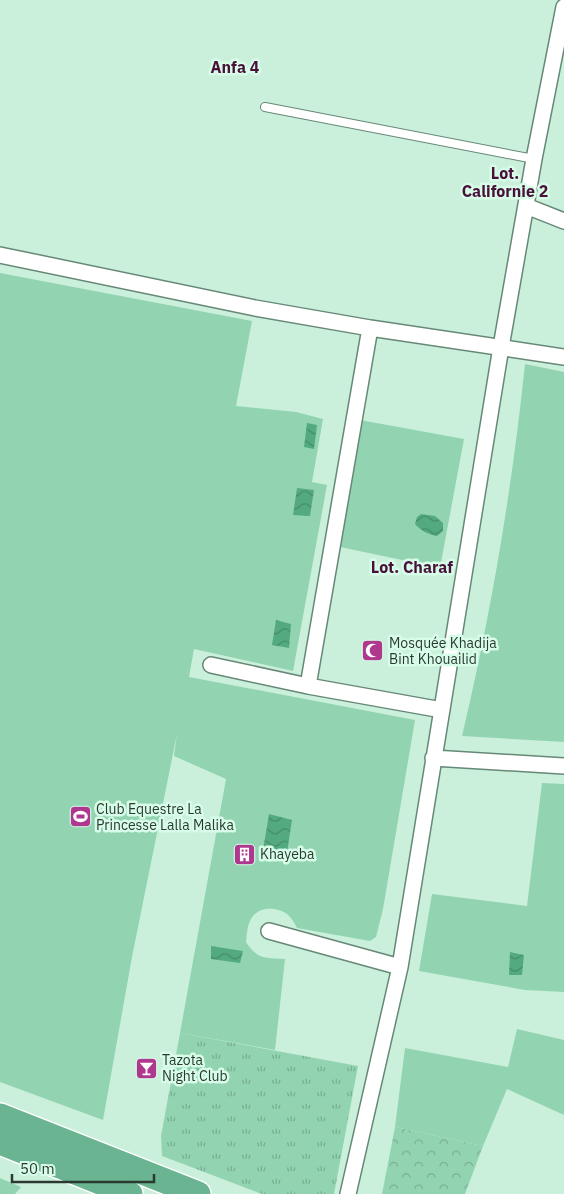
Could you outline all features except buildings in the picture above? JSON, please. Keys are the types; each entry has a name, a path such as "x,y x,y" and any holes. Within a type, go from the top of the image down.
{"highway":[{"path":"1,1127 130,1194"},
{"path":"1,1127 198,1194"}],"street":[{"path":"348,1194 400,967 433,758 534,159 564,7"},
{"path":"526,206 564,221"},
{"path":"0,255 247,307 370,328 564,357"},
{"path":"308,686 370,328"},
{"path":"211,665 308,686 442,710"},
{"path":"433,758 564,766"},
{"path":"269,932 400,967"}],"lane":[{"path":"265,107 534,159"}],"green space":[{"name":"Club Equestre La Princesse Lalla Malika","path":"0,273 252,321 236,406 296,412 323,419 312,482 327,485 293,671 194,649 189,677 415,720 383,909 376,937 370,941 297,928 288,915 275,909 261,910 253,916 250,922 246,942 250,948 262,957 285,959 275,1050 180,1033 226,779 174,756 177,734 132,957 103,1120 0,1082"},
{"path":"525,364 564,372 564,742 462,736 500,551 514,458"},
{"path":"360,420 464,439 440,568 340,547"},
{"path":"542,783 564,784 564,992 525,990 419,971 432,894 527,906"},
{"path":"517,1029 564,1040 564,1115 507,1089 483,1146 395,1127 405,1048 508,1067"},
{"path":"180,1033 358,1066 334,1194 262,1194 162,1156 161,1136"},
{"path":"395,1127 483,1146 465,1194 382,1194"},
{"path":"0,1178 21,1187 15,1194 0,1194"}],"water":[{"path":"307,423 317,425 314,449 304,447"},
{"path":"297,488 314,490 310,516 293,515"},
{"path":"421,514 435,516 443,523 443,531 437,536 419,528 415,524 417,517"},
{"path":"276,620 291,624 289,648 272,645"},
{"path":"269,814 292,820 286,859 266,856 263,850"},
{"path":"211,946 243,951 240,963 211,959"},
{"path":"510,952 524,955 522,975 509,975"}],"place":[{"name":"Mosquée Khadija Bint Khouailid","path":"373,651"},
{"name":"Club Equestre La Princesse Lalla Malika","path":"80,817"},
{"name":"Khayeba","path":"244,854"},
{"name":"Tazota Night Club","path":"146,1068"}],"district":[{"name":"Anfa 4","path":"235,67"},
{"name":"Lot. Californie 2","path":"505,182"},
{"name":"Lot. Charaf","path":"412,567"}]}
